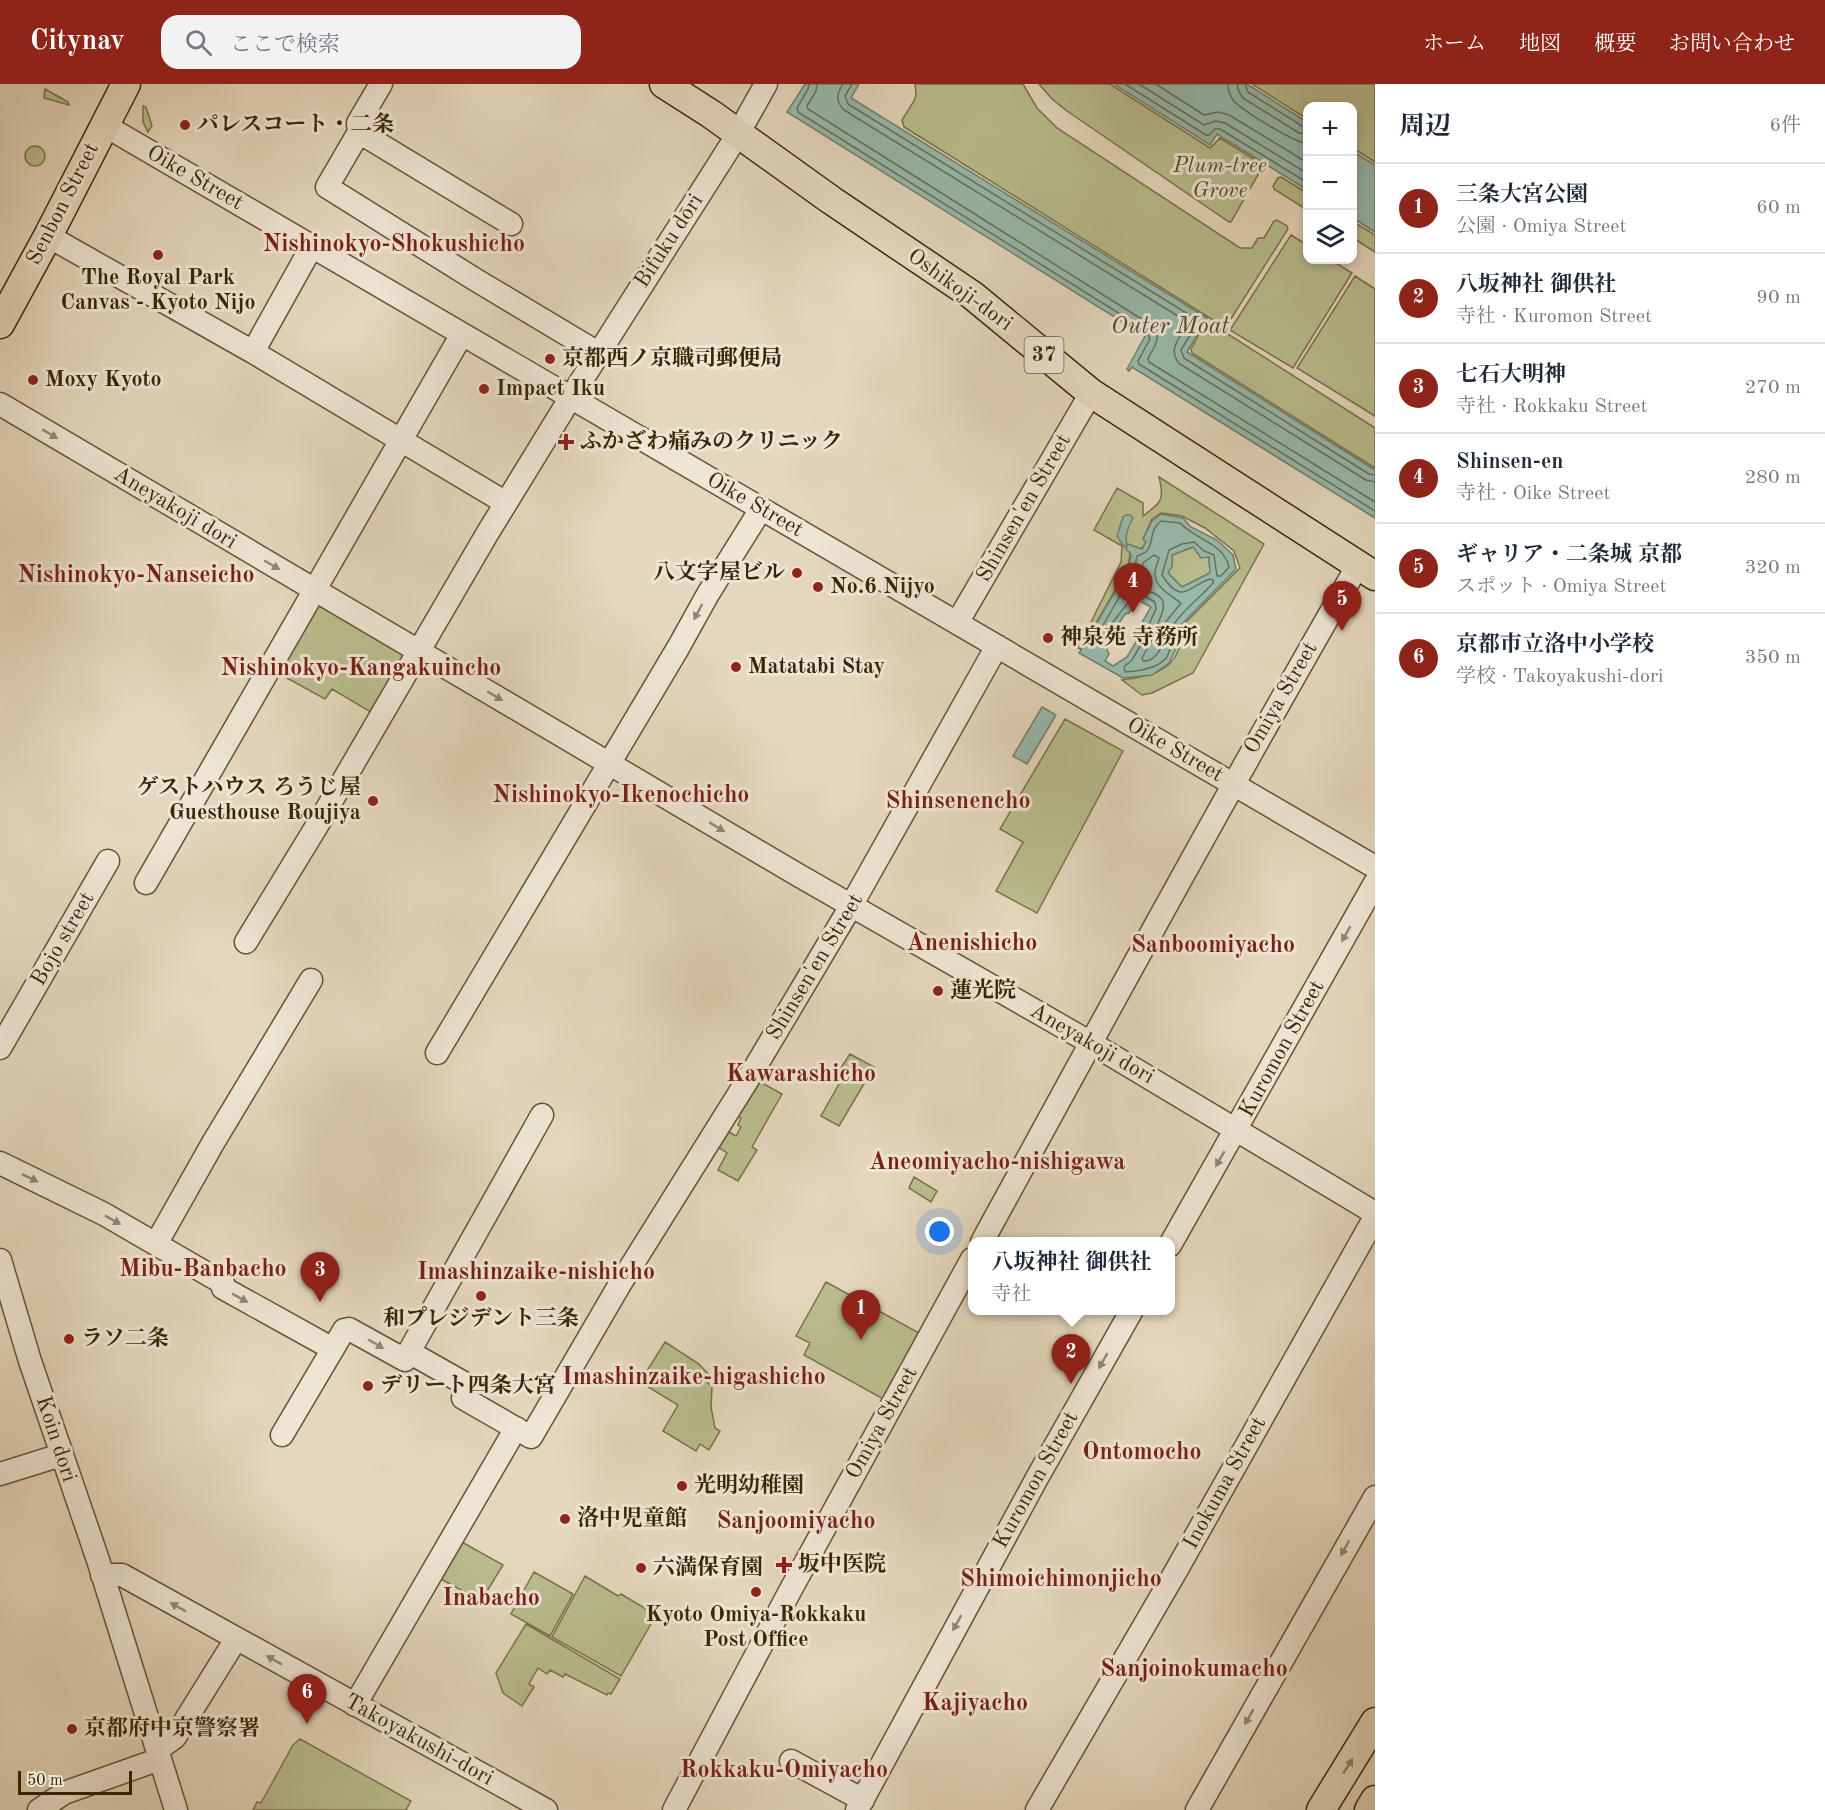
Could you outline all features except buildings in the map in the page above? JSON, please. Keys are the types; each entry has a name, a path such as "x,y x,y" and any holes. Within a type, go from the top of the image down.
{"main road":[{"name":"Senbon Street","path":"0,324 126,84"},
{"name":"Oshikoji-dori","path":"664,84 972,295 1091,393 1366,571"},
{"path":"1321,1810 1375,1722"},
{"path":"1369,1810 1375,1800"}],"street":[{"path":"381,84 358,123 359,132 327,187 598,353"},
{"name":"Bifuku dōri","path":"246,942 318,824 506,503 598,353 738,134 766,84"},
{"name":"Oike Street","path":"104,125 1375,867"},
{"path":"359,132 510,224"},
{"path":"48,236 253,352 506,503"},
{"path":"253,352 312,246"},
{"path":"146,883 462,334"},
{"name":"Shinsen'en Street","path":"957,622 1091,393"},
{"name":"Aneyakoji dori","path":"0,404 851,906 1091,1043 1375,1215"},
{"path":"437,1053 761,508"},
{"name":"Omiya Street","path":"985,1237 1233,784 1366,571"},
{"name":"Shinsen'en Street","path":"356,1705 524,1432 750,1076 851,906 997,646"},
{"name":"Bojo street","path":"0,1048 108,861"},
{"name":"Kuromon Street","path":"1175,1237 1375,883"},
{"path":"156,1244 213,1143 311,980"},
{"path":"282,1436 344,1330 349,1329 405,1360 542,1115"},
{"path":"0,1163 104,1214 223,1283 223,1288 333,1349"},
{"name":"Inokuma Street","path":"1037,1810 1176,1571 1375,1215"},
{"name":"Koin dori","path":"0,1260 176,1810"},
{"name":"Omiya Street","path":"674,1810 790,1591 968,1266"},
{"name":"Kuromon Street","path":"860,1805 1031,1488 1130,1315"},
{"path":"409,1352 469,1386 463,1398 524,1432"},
{"path":"0,1474 61,1455"},
{"path":"1197,1810 1375,1497"},
{"name":"Takoyakushi-dori","path":"102,1575 122,1575 546,1810"},
{"path":"39,1810 64,1793 159,1754 175,1737 236,1639"},
{"path":"792,1760 860,1805"},
{"path":"66,1810 79,1787"}],"green space":[{"path":"915,84 1023,84 1037,108 1057,128 1240,248 1252,248 1258,238 1264,238 1274,221 1277,220 1288,229 1227,325 1221,325 904,127 902,120 916,95"},
{"name":"Plum-tree Grove","path":"1039,84 1110,84 1210,148 1220,138 1263,166 1229,222 1067,111"},
{"path":"1252,84 1375,84 1375,162 1357,151 1357,102 1303,102 1303,116"},
{"path":"45,89 68,102 69,105 44,98"},
{"path":"143,106 146,107 152,126 148,132 143,122"},
{"path":"35,146 42,149 45,156 42,163 35,166 28,163 25,156 28,149"},
{"path":"1281,177 1303,191 1303,207 1274,189 1273,186"},
{"path":"1357,224 1375,235 1375,252 1357,241"},
{"path":"1291,235 1303,242 1303,264 1337,264 1352,273 1293,368 1230,330"},
{"path":"1355,276 1375,289 1375,416 1297,368"},
{"path":"1206,322 1375,428 1375,468 1192,353 1191,349"},
{"path":"1159,477 1264,544 1193,673 1152,693 1142,695 1122,680 1147,676 1169,665 1178,651 1180,628 1240,568 1234,551 1205,528 1182,516 1161,513 1152,519 1143,539 1146,542 1142,548 1137,548 1130,554 1128,568 1081,649 1078,648 1121,562 1122,546 1094,530 1117,488 1143,503 1143,516 1158,504 1162,491"},
{"path":"1193,547 1209,557 1210,573 1182,587 1168,573 1172,566 1172,555"},
{"path":"320,601 405,650 406,658 374,714 332,689 325,699 274,671"},
{"path":"1065,719 1123,751 1037,913 996,891 1023,842 1000,829"},
{"path":"850,1054 874,1067 839,1126 821,1116 839,1084 833,1080"},
{"path":"757,1080 782,1094 752,1147 757,1150 738,1181 718,1170 727,1153 718,1147 727,1131 736,1136 741,1127 738,1125 741,1118 736,1116"},
{"path":"914,1177 937,1191 931,1202 909,1188"},
{"path":"826,1282 921,1334 885,1400 804,1355 810,1343 796,1336"},
{"path":"665,1342 699,1364 710,1376 707,1382 712,1386 711,1407 715,1428 720,1431 709,1450 700,1444 696,1451 663,1431 678,1405 640,1382"},
{"path":"460,1541 503,1565 481,1601 439,1578"},
{"path":"534,1572 573,1594 550,1636 511,1614"},
{"path":"585,1576 656,1615 621,1676 552,1637"},
{"path":"526,1624 620,1679 611,1694 607,1695 565,1674 563,1677 550,1670 547,1674 538,1668 529,1684 534,1687 522,1706 503,1693 496,1673"},
{"path":"300,1739 411,1801 406,1810 253,1810 257,1802 261,1803 293,1745"}],"water":[{"name":"Outer Moat","path":"805,84 859,84 851,98 1207,318 1187,352 1375,470 1375,518 1132,367 1129,371 1127,369 1145,336 787,112"},
{"path":"1114,84 1247,84 1303,119 1303,188 1217,134 1210,145"},
{"path":"1357,154 1375,165 1375,232 1357,221"},
{"path":"1161,514 1183,518 1191,527 1217,540 1233,555 1236,569 1179,627 1174,636 1177,647 1169,663 1152,675 1123,678 1079,653 1129,568 1131,554 1126,549 1128,544 1142,549 1146,542 1143,539 1152,521","holes":["1193,547 1201,558 1209,557 1210,573 1182,587 1168,573 1172,566 1172,555","1138,600 1151,607 1141,624 1145,627 1127,657 1113,666 1105,661 1109,654 1105,645 1125,614 1129,613"]},
{"path":"1126,515 1133,518 1124,547 1117,536 1123,517"},
{"path":"1042,707 1056,715 1027,764 1013,756"}],"place":[{"name":"パレスコート・二条","path":"185,125"},
{"name":"The Royal Park Canvas - Kyoto Nijo","path":"158,255"},
{"name":"京都西ノ京職司郵便局","path":"550,359"},
{"name":"Moxy Kyoto","path":"33,380"},
{"name":"Impact Iku","path":"484,389"},
{"name":"ふかざわ痛みのクリニック","path":"566,442"},
{"name":"八文字屋ビル","path":"797,573"},
{"name":"No.6 Nijyo","path":"818,587"},
{"name":"Shinsen-en","path":"1133,613"},
{"name":"ギャリア・二条城 京都","path":"1342,631"},
{"name":"神泉苑 寺務所","path":"1048,638"},
{"name":"Matatabi Stay","path":"736,667"},
{"name":"ゲストハウス ろうじ屋 Guesthouse Roujiya","path":"373,801"},
{"name":"蓮光院","path":"938,991"},
{"name":"和プレジデント三条","path":"481,1296"},
{"name":"七石大明神","path":"320,1302"},
{"name":"ラソ二条","path":"69,1339"},
{"name":"三条大宮公園","path":"861,1340"},
{"name":"八坂神社 御供社","path":"1071,1384"},
{"name":"デリート四条大宮","path":"368,1386"},
{"name":"光明幼稚園","path":"682,1486"},
{"name":"洛中児童館","path":"565,1519"},
{"name":"坂中医院","path":"784,1565"},
{"name":"六満保育園","path":"641,1568"},
{"name":"Kyoto Omiya-Rokkaku Post Office","path":"756,1592"},
{"name":"京都市立洛中小学校","path":"307,1724"},
{"name":"京都府中京警察署","path":"72,1729"}],"district":[{"name":"Nishinokyo-Shokushicho","path":"394,245"},
{"name":"Nishinokyo-Nanseicho","path":"136,576"},
{"name":"Nishinokyo-Kangakuincho","path":"361,669"},
{"name":"Nishinokyo-Ikenochicho","path":"621,796"},
{"name":"Shinsenencho","path":"958,802"},
{"name":"Anenishicho","path":"972,944"},
{"name":"Sanboomiyacho","path":"1213,946"},
{"name":"Kawarashicho","path":"801,1075"},
{"name":"Aneomiyacho-nishigawa","path":"997,1163"},
{"name":"Mibu-Banbacho","path":"203,1270"},
{"name":"Imashinzaike-nishicho","path":"536,1273"},
{"name":"Imashinzaike-higashicho","path":"694,1378"},
{"name":"Ontomocho","path":"1142,1453"},
{"name":"Sanjoomiyacho","path":"796,1522"},
{"name":"Shimoichimonjicho","path":"1061,1580"},
{"name":"Inabacho","path":"491,1599"},
{"name":"Sanjoinokumacho","path":"1194,1670"},
{"name":"Kajiyacho","path":"975,1704"},
{"name":"Rokkaku-Omiyacho","path":"784,1771"}]}
